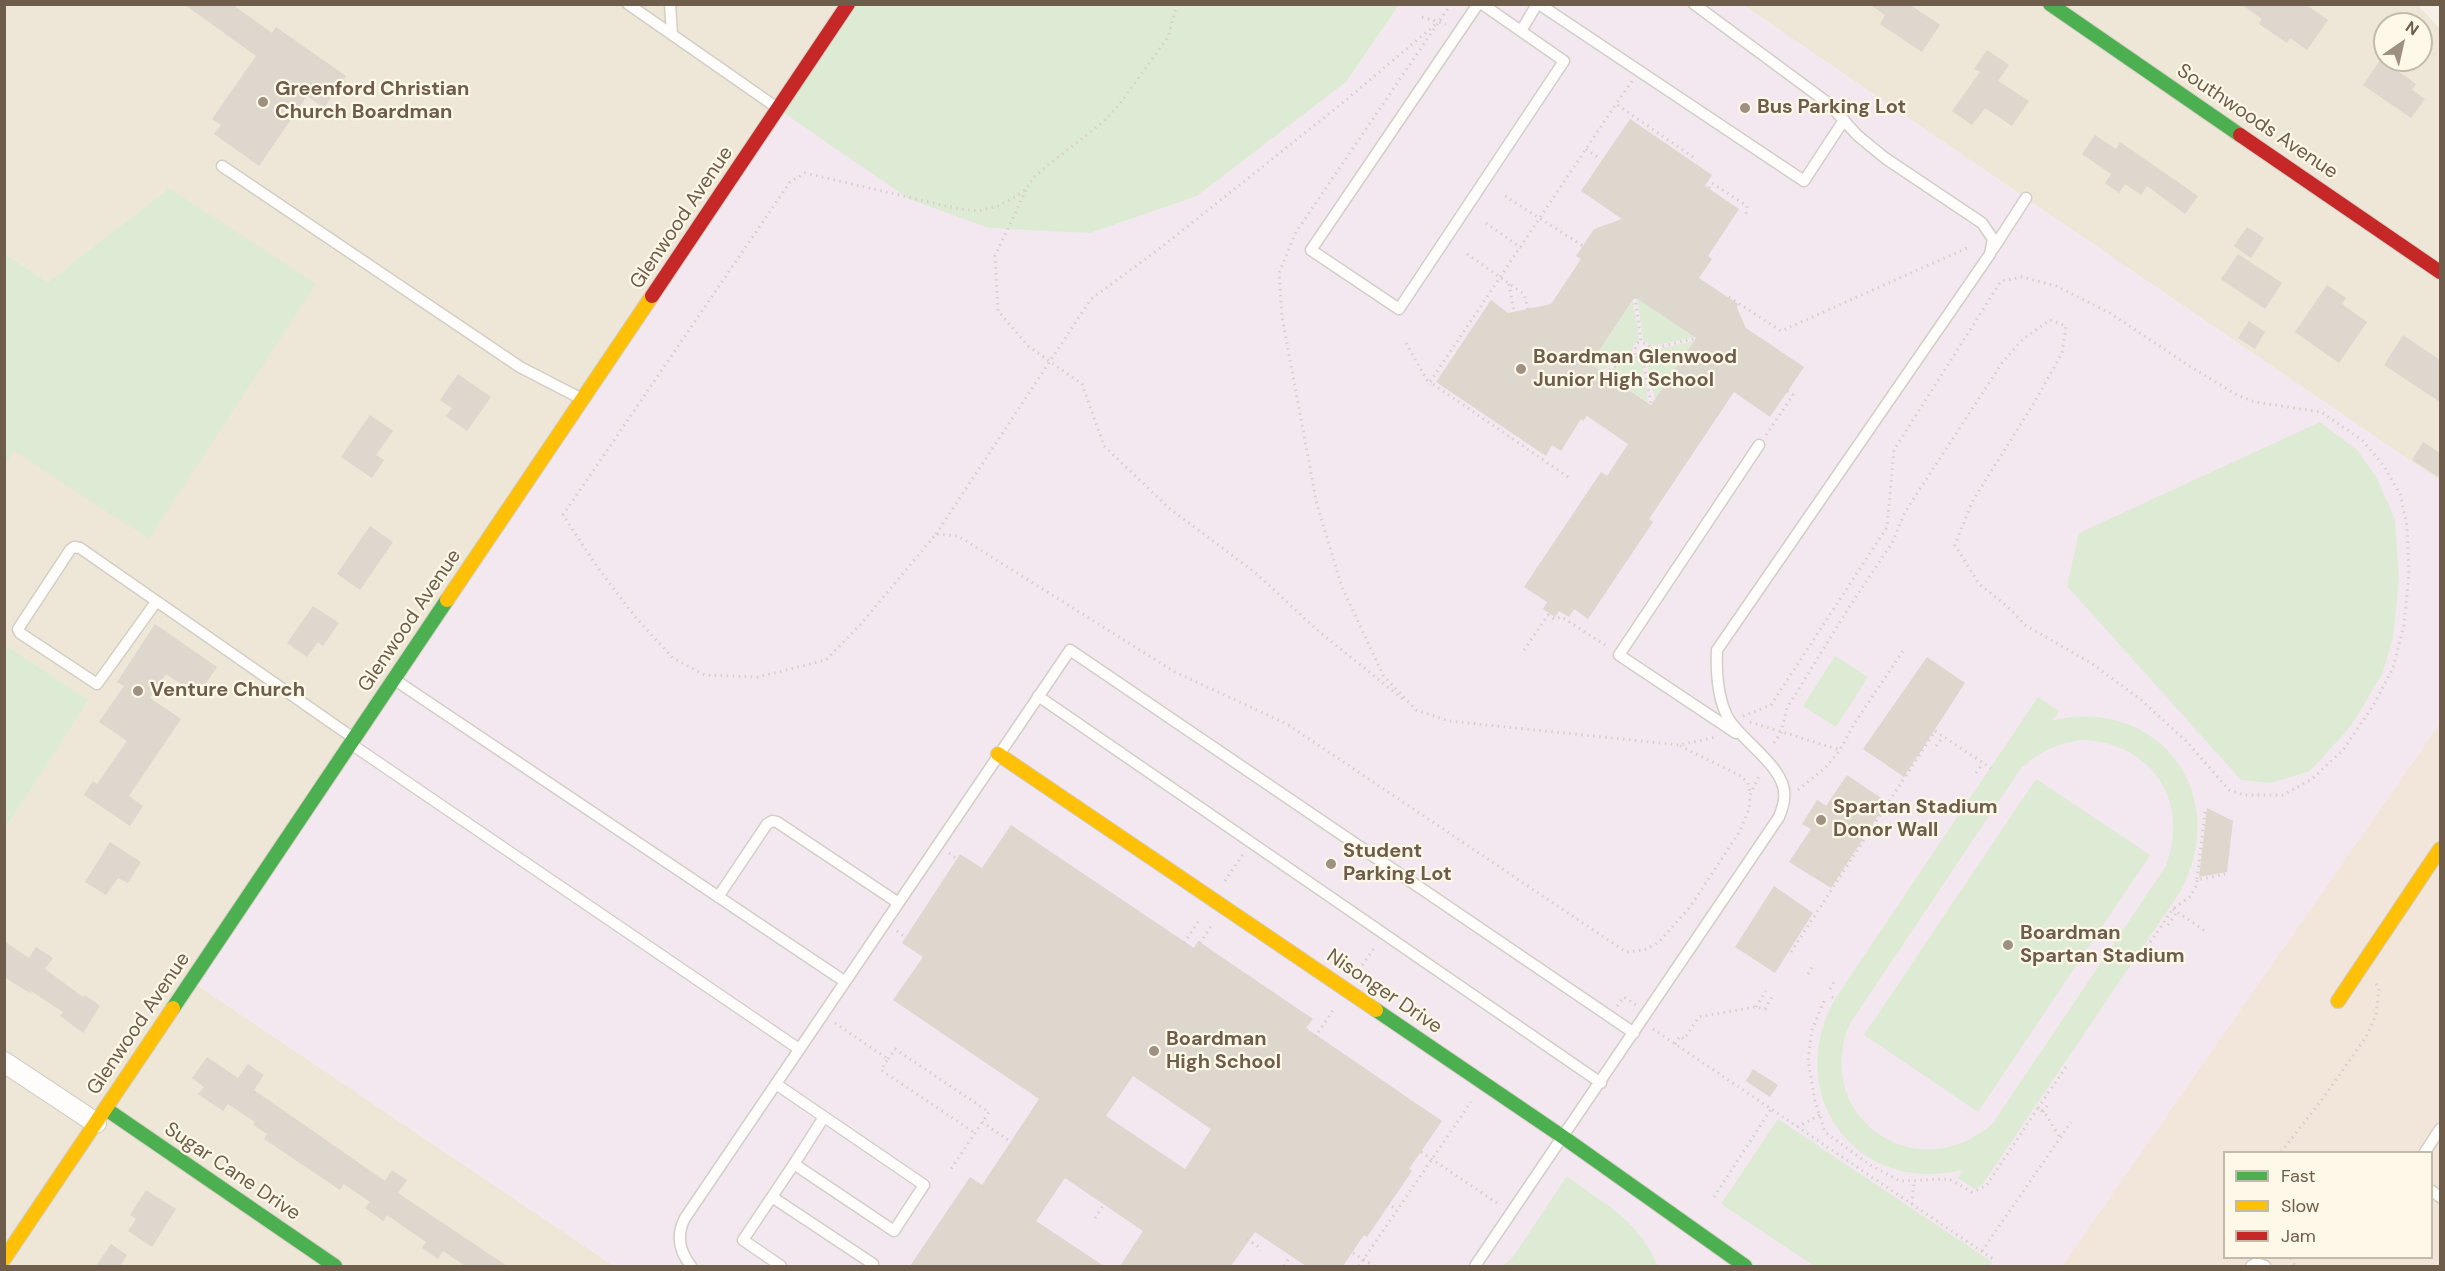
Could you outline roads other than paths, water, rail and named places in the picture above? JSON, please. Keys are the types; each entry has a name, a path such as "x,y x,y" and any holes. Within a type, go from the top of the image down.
{"street":[{"name":"Glenwood Avenue","path":"4,1259 848,4"},
{"name":"Southwoods Avenue","path":"2050,4 2440,272"},
{"name":"Nisonger Drive","path":"998,754 1563,1137 1745,1266"},
{"path":"2338,1001 2440,849"},
{"path":"4,1062 101,1116"},
{"name":"Sugar Cane Drive","path":"101,1116 335,1266"}],"lane":[{"path":"628,4 778,109"},
{"path":"670,4 672,34"},
{"path":"1480,4 1564,61 1399,309 1311,250 1480,4"},
{"path":"1521,31 1538,4 1804,181 1844,120"},
{"path":"1694,4 1828,103 1857,135 1885,158 1982,223 1993,239 1990,254"},
{"path":"222,166 520,367 583,399"},
{"path":"1475,1266 1779,817 1785,797 1779,776 1767,759 1742,736 1728,717 1716,678 1717,650 1990,254 2026,198"},
{"path":"1742,736 1619,655 1759,445"},
{"path":"156,602 97,684 20,633 18,629 74,547 80,548 156,602 353,742 799,1049"},
{"path":"691,1266 680,1245 681,1227 897,902 1070,650 1634,1033"},
{"path":"394,680 844,981"},
{"path":"1038,696 1600,1083"},
{"path":"718,897 767,824 772,821 777,822 897,902"},
{"path":"776,1084 924,1185 894,1231 794,1164"},
{"path":"781,1266 743,1240 824,1117"},
{"path":"2426,1151 2440,1129"},
{"path":"772,1197 873,1264 871,1266"},
{"path":"2251,1266 2256,1263 2265,1266"}],"place":[{"name":"Greenford Christian Church Boardman","path":"263,102"},
{"name":"Bus Parking Lot","path":"1745,108"},
{"name":"Boardman Glenwood Junior High School","path":"1521,369"},
{"name":"Venture Church","path":"138,691"},
{"name":"Spartan Stadium Donor Wall","path":"1821,820"},
{"name":"Student Parking Lot","path":"1331,864"},
{"name":"Boardman Spartan Stadium","path":"2008,945"},
{"name":"Boardman High School","path":"1154,1051"}]}
